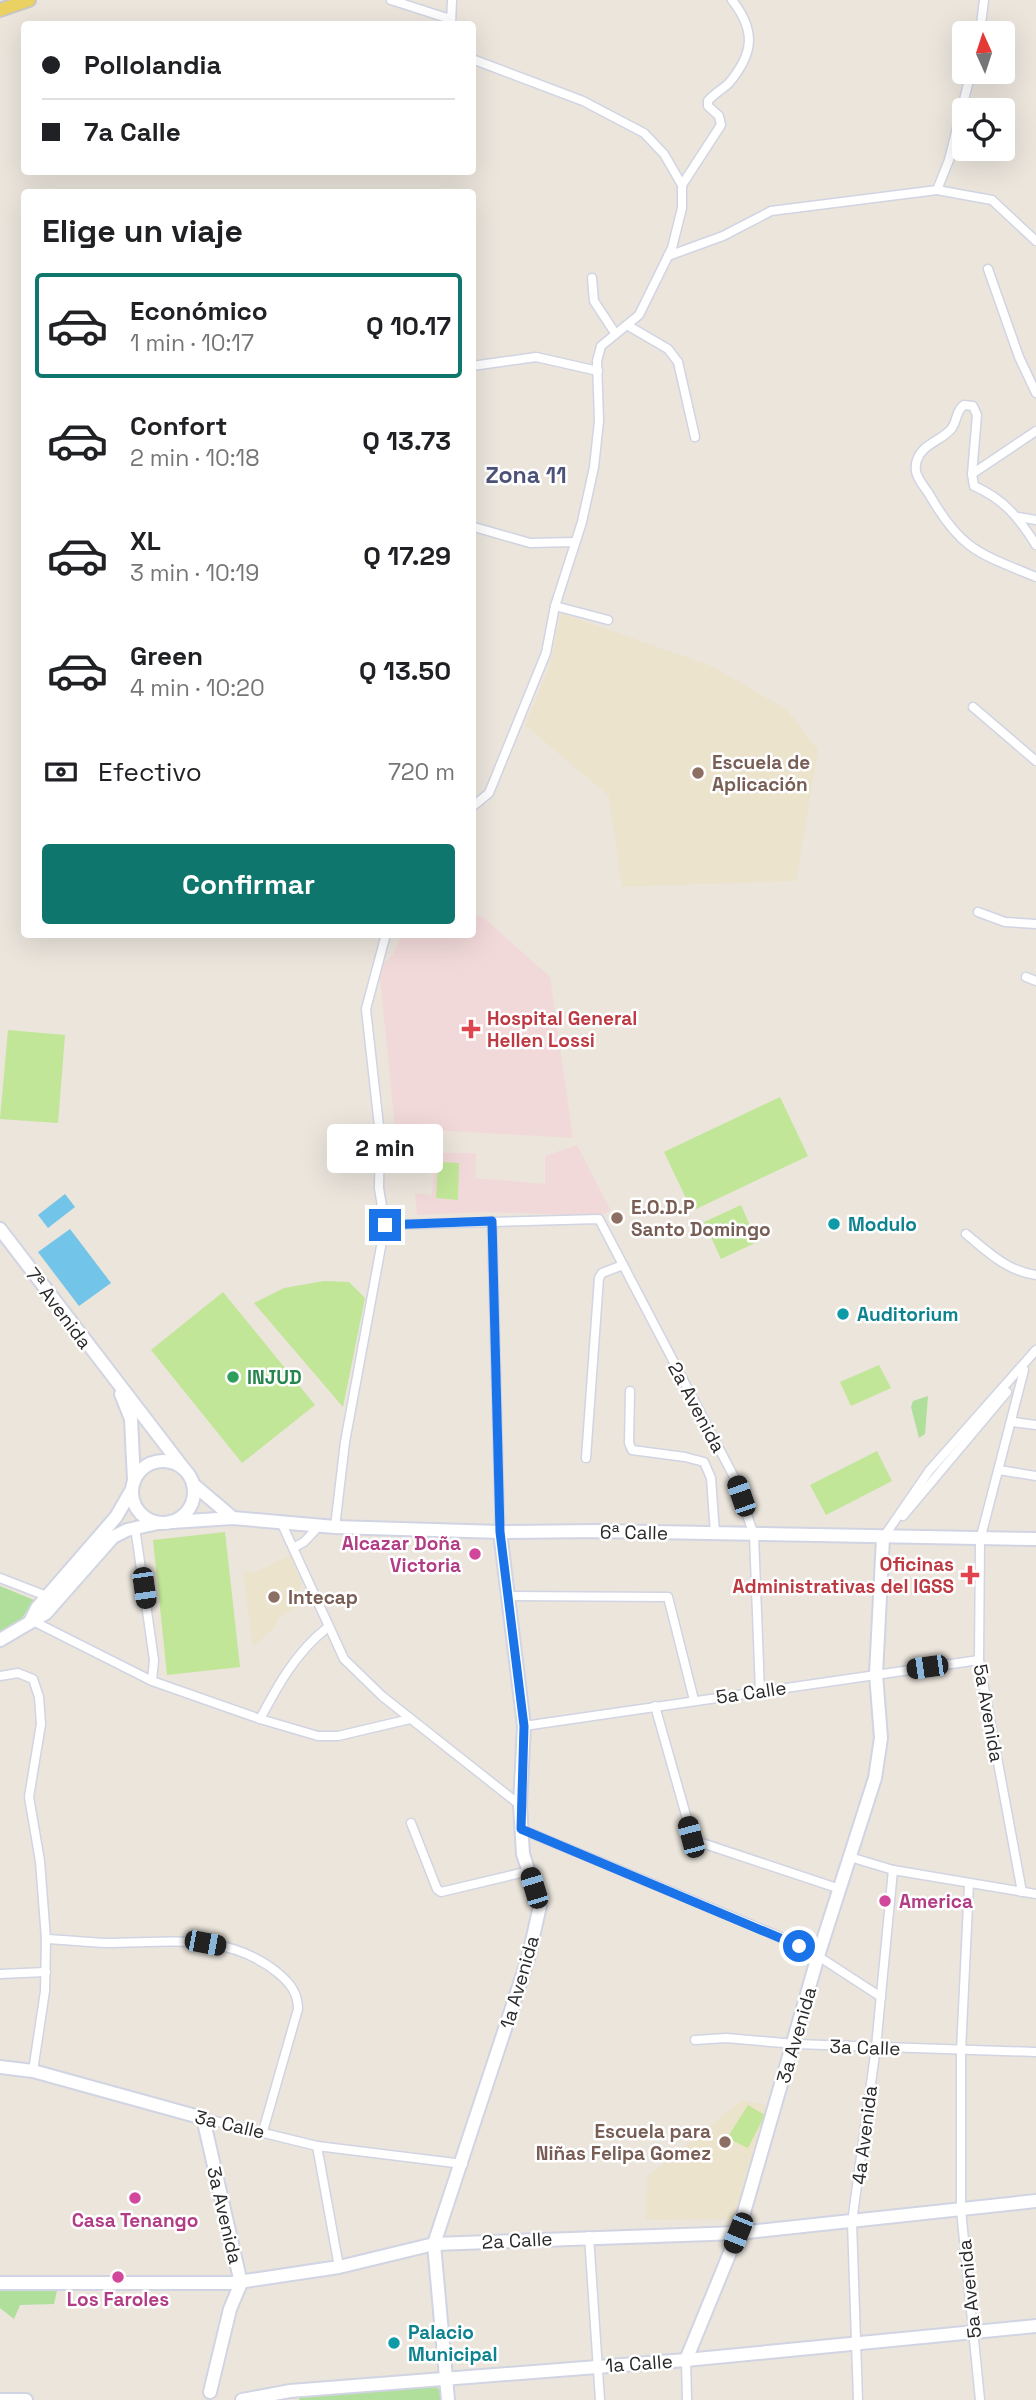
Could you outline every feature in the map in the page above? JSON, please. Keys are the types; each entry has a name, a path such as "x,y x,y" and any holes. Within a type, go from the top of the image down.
{"main road":[{"path":"0,10 29,0"},
{"name":"7ª Avenida","path":"0,1229 118,1387 169,1446 184,1469"},
{"name":"7ª Avenida","path":"118,1387 131,1419 132,1485"},
{"path":"0,1640 45,1614 52,1598 116,1517 139,1471 156,1462 166,1461 184,1469 193,1484 233,1518"},
{"path":"132,1485 136,1509 149,1521 165,1523 190,1507 193,1484"},
{"name":"6ª Calle","path":"135,1527 233,1518 335,1527 500,1532 1036,1539"},
{"path":"52,1598 106,1543 135,1527"},
{"name":"1a Avenida","path":"448,2400 435,2244 528,1959 540,1906 529,1871 521,1829 524,1726 500,1532"},
{"name":"3a Avenida","path":"686,2360 738,2233 795,2044 818,1956 875,1779 881,1738 876,1674 883,1538"},
{"name":"3a Calle","path":"0,2067 33,2071 203,2118"},
{"name":"3a Avenida","path":"203,2118 241,2283 230,2309 210,2392"},
{"name":"2a Calle","path":"0,2283 241,2283 339,2267 435,2244 589,2236 738,2233 1036,2202"},
{"name":"1a Calle","path":"242,2400 446,2378 686,2360 1036,2326"},
{"path":"0,2400 26,2400"}],"street":[{"path":"391,0 448,21"},
{"path":"451,21 453,0"},
{"path":"682,186 721,125 719,116 708,106 708,101 727,85 745,59 750,43 748,25 732,0"},
{"path":"981,21 984,0"},
{"path":"476,61 583,101 644,133 664,154 682,186 682,208 668,256 639,315 601,346 594,467 555,606 546,653 489,793 476,804"},
{"path":"937,190 949,160 968,84"},
{"path":"668,256 723,236 771,211 937,190 992,200 1036,241"},
{"path":"988,269 1019,357 1036,393"},
{"path":"592,278 594,301 615,332"},
{"path":"627,325 668,349 678,362 695,437"},
{"path":"476,365 536,357 598,371"},
{"path":"1036,545 1018,517 1002,501 974,486 972,474 977,415 973,406 964,405 957,410 952,428 926,446 917,461 916,474 957,538 974,549 1036,577"},
{"path":"972,474 1036,430"},
{"path":"1018,517 1036,520"},
{"path":"476,528 530,543 575,542"},
{"path":"555,606 608,620"},
{"path":"973,708 1036,761"},
{"path":"978,912 1005,922 1036,923"},
{"path":"335,1527 345,1443 385,1225 379,1188 380,1135 366,1009 385,938"},
{"path":"1026,977 1036,981"},
{"name":"2a Avenida","path":"492,1221 599,1219 734,1477 754,1535 760,1692"},
{"path":"385,1225 492,1221"},
{"name":"1a Avenida","path":"492,1221 500,1532"},
{"path":"966,1234 1003,1264 1015,1271 1036,1275"},
{"path":"586,1458 599,1278 602,1273 623,1265"},
{"path":"883,1538 935,1482 1024,1370 1035,1351"},
{"path":"883,1538 929,1471 1035,1351"},
{"name":"5a Avenida","path":"1022,1892 979,1660 980,1540 1013,1422 1024,1370"},
{"path":"630,1391 629,1443 632,1450 695,1458 704,1462 711,1478 715,1533"},
{"path":"1013,1422 1036,1426"},
{"path":"999,1470 1036,1476"},
{"path":"281,1522 344,1659 410,1719 520,1805"},
{"path":"293,1548 304,1542 320,1525"},
{"path":"135,1527 154,1660 152,1681"},
{"path":"0,1578 52,1598"},
{"path":"509,1596 668,1597 694,1700"},
{"path":"32,1620 152,1681 260,1720 318,1736 338,1736 410,1719"},
{"path":"260,1720 283,1675 314,1637 328,1627"},
{"name":"5a Calle","path":"524,1726 979,1660"},
{"path":"0,1676 18,1672 33,1679 39,1698 41,1724 29,1797 40,1861 46,1972 33,2071"},
{"path":"656,1706 691,1837 841,1889"},
{"path":"411,1823 437,1889 441,1892 529,1871"},
{"path":"521,1829 781,1937 818,1956 881,1997"},
{"path":"850,1857 893,1870 1036,1894 1036,1900"},
{"name":"4a Avenida","path":"858,2400 852,2222 876,2047 893,1870"},
{"name":"5a Avenida","path":"969,1884 961,2051 961,2210 980,2400"},
{"path":"46,1939 107,1943 155,1939 227,1947 251,1955 283,1977 295,1991 298,2009 263,2131"},
{"path":"0,1974 46,1972"},
{"name":"3a Calle","path":"695,2040 726,2038 795,2044 1036,2052"},
{"name":"3a Calle","path":"203,2118 317,2146 463,2164"},
{"path":"317,2146 339,2267"},
{"path":"589,2236 600,2400"},
{"name":"3a Avenida","path":"686,2360 687,2400"}],"shaded area":[{"name":"Escuela de Aplicación","path":"561,613 714,667 787,710 818,750 796,881 622,887 609,796 525,725 549,668"},
{"name":"Hospital General Hellen Lossi","path":"476,915 483,917 550,977 573,1138 395,1128 379,969 393,954 401,938 476,938"},
{"path":"577,1145 611,1211 597,1216 485,1212 417,1215 415,1193 432,1195 435,1153 476,1153 476,1178 545,1184 545,1156"},
{"name":"Intecap","path":"290,1556 302,1583 299,1591 305,1603 278,1618 274,1628 253,1647 243,1572 247,1570 250,1574"},
{"name":"Escuela para Niñas Felipa Gomez","path":"742,2100 771,2106 733,2219 646,2220 647,2177"}],"green space":[{"path":"8,1030 65,1035 58,1123 0,1119"},
{"path":"780,1097 808,1156 692,1211 664,1152"},
{"path":"438,1162 459,1163 458,1200 436,1198"},
{"path":"741,1205 757,1242 721,1259 704,1222"},
{"path":"324,1281 349,1282 365,1298 343,1407 254,1303 284,1288"},
{"name":"INJUD","path":"223,1292 315,1405 242,1463 151,1350"},
{"path":"879,1365 891,1388 851,1406 840,1382"},
{"path":"928,1396 925,1434 919,1438 911,1407 913,1401"},
{"path":"877,1451 892,1481 826,1515 810,1485"},
{"path":"225,1532 240,1667 167,1675 153,1540"},
{"path":"0,1586 34,1600 17,1626 0,1634"},
{"path":"748,2105 765,2115 748,2148 727,2138"},
{"path":"0,2286 58,2286 54,2304 20,2305 14,2319 0,2308"},
{"path":"435,2386 441,2391 442,2400 299,2400 300,2396"}],"water":[{"path":"65,1194 75,1207 48,1228 38,1215"},
{"path":"70,1229 111,1283 79,1306 38,1252"}],"place":[{"name":"Escuela de Aplicación","path":"698,773"},
{"name":"Hospital General Hellen Lossi","path":"471,1029"},
{"name":"E.O.D.P Santo Domingo","path":"617,1218"},
{"name":"Modulo","path":"834,1224"},
{"name":"Auditorium","path":"843,1314"},
{"name":"INJUD","path":"233,1377"},
{"name":"Alcazar Doña Victoria","path":"475,1554"},
{"name":"Oficinas Administrativas del IGSS","path":"970,1575"},
{"name":"Intecap","path":"274,1597"},
{"name":"America","path":"885,1901"},
{"name":"Escuela para Niñas Felipa Gomez","path":"725,2142"},
{"name":"Casa Tenango","path":"135,2198"},
{"name":"Los Faroles","path":"118,2277"},
{"name":"Palacio Municipal","path":"394,2343"}],"district":[{"name":"Zona 11","path":"526,475"}],"route":[{"path":"385,1225 492,1221 500,1532 524,1726 521,1829 799,1946"}]}
